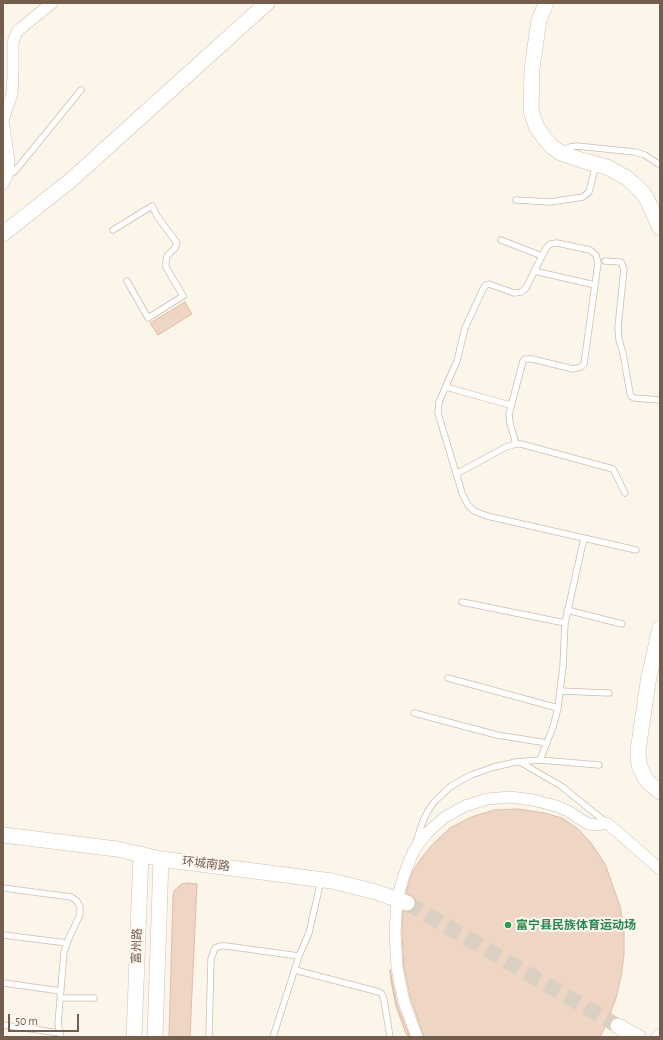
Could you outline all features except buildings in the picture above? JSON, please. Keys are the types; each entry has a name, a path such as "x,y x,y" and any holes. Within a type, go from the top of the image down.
{"main road":[{"path":"3,234 47,201 71,180 266,3"},
{"path":"546,3 540,16 534,44 531,80 531,110 534,121 541,135 552,147 562,153 618,172 635,185 646,197 660,228"},
{"path":"660,628 649,675 638,750 639,765 645,778 660,792"},
{"name":"环城南路","path":"3,835 321,880 365,888 402,901"},
{"name":"富州路","path":"134,1037 140,854"},
{"name":"富州路","path":"155,1037 161,858"},
{"path":"618,1026 637,1037"}],"street":[{"path":"5,180 9,161 3,120 12,94 12,42 17,32 21,28 52,3"},
{"path":"417,1037 404,1002 397,968 395,933 402,901 404,875 413,852 428,832 445,817 465,806 487,799 510,797 533,800 562,809 588,824 593,825 607,823 660,869"},
{"path":"657,1037 660,1034"}],"lane":[{"path":"5,180 15,171 81,90"},
{"path":"562,153 570,147 577,146 635,152 645,155 660,165"},
{"path":"516,200 550,202 583,197 589,192 596,164"},
{"path":"113,230 152,206 157,216 177,242 175,248 167,256 166,267 183,296 148,318 126,282"},
{"path":"501,240 542,256"},
{"path":"516,444 509,419 510,405 522,364 525,359 532,359 573,369 581,367 584,364 598,262 594,252 590,250 554,243 548,246 526,288 521,292 514,292 490,284 484,287 465,328 457,361 439,402 438,413 465,501 478,513 636,550"},
{"path":"605,261 621,262 624,269 618,326 619,340 624,353 631,396 634,398 660,400"},
{"path":"534,271 595,285"},
{"path":"446,387 510,405"},
{"path":"456,474 506,447 516,444 526,445 613,469 625,493"},
{"path":"540,760 558,708 565,623 584,538"},
{"path":"462,602 565,623"},
{"path":"567,610 622,624"},
{"path":"448,678 558,708"},
{"path":"560,691 609,693"},
{"path":"414,713 498,734 547,743"},
{"path":"413,852 423,821 434,802 442,793 471,775 494,767 540,760 599,765"},
{"path":"520,762 561,786 607,823"},
{"path":"273,1037 309,933 321,880"},
{"path":"3,888 71,897 77,901 80,906 80,914 67,943 64,956 58,1024 60,1035 3,1026"},
{"path":"3,934 67,943"},
{"path":"209,1037 211,959 215,948 226,946 300,956"},
{"path":"295,970 375,990 382,994 390,1037"},
{"path":"3,983 61,991"},
{"path":"61,998 94,998"}],"tunnel":[{"path":"407,903 618,1026"}],"place":[{"name":"富宁县民族体育运动场","path":"508,925"}]}
